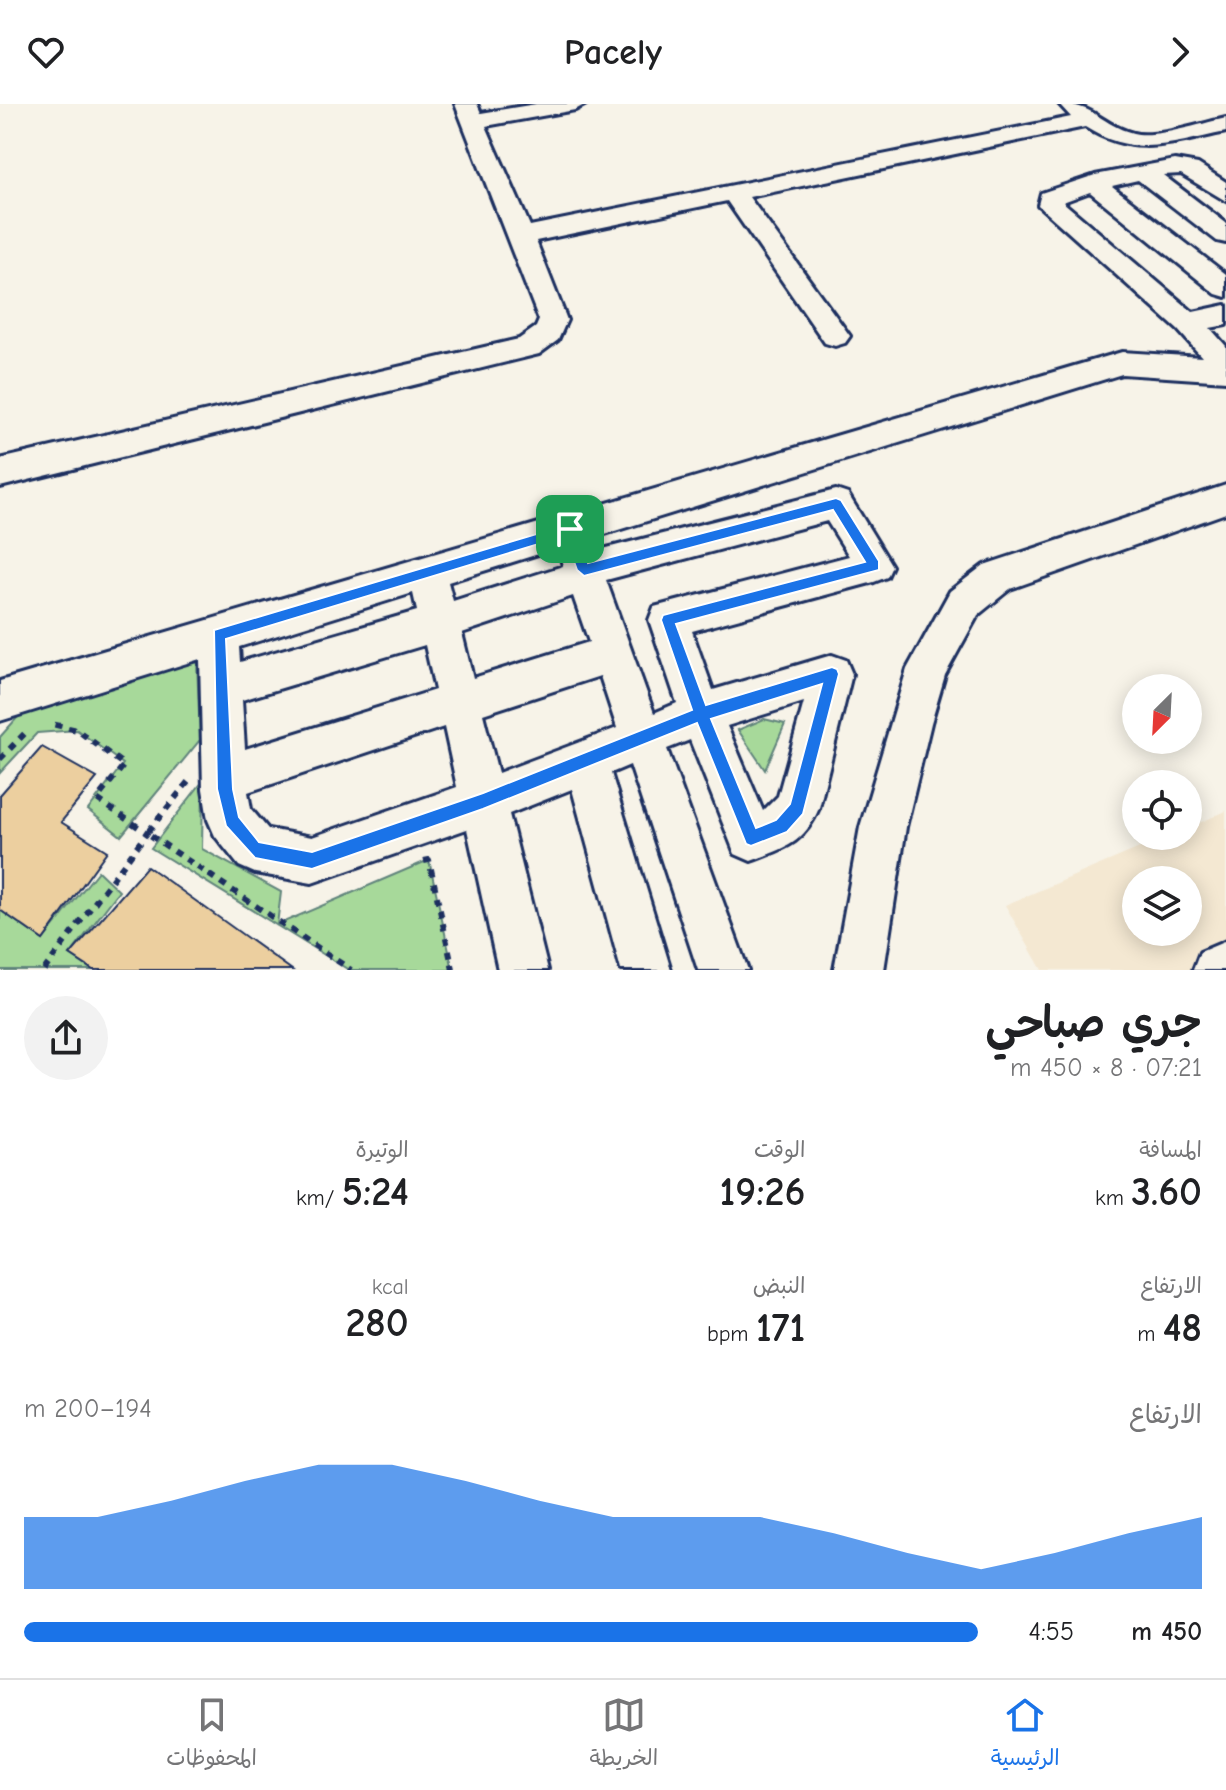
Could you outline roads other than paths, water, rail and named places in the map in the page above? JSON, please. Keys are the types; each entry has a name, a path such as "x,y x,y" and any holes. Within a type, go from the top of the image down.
{"street":[{"path":"0,473 528,347 548,333 553,320 470,113 575,104"},
{"path":"1068,104 1116,136 1142,142 1224,127"},
{"path":"521,236 1089,120"},
{"path":"1226,194 1186,167 1143,172 1094,183 1057,193 1050,198 1051,205 1188,323 1226,367"},
{"path":"1143,172 1226,235"},
{"path":"1094,183 1226,288"},
{"path":"734,193 835,336"},
{"path":"1188,323 1226,315"},
{"path":"0,701 1122,363 1226,367"},
{"path":"859,970 883,827 910,723 927,669 964,603 997,577 1194,507 1226,499"},
{"path":"219,635 221,687 225,777 231,820 255,850 312,860 483,801 701,714 668,620 874,566 836,504 585,572 439,623 221,687"},
{"path":"570,529 723,970"},
{"path":"427,572 523,970"},
{"path":"225,777 613,653"},
{"path":"586,762 646,970"},
{"path":"1218,970 1226,966"}]}
